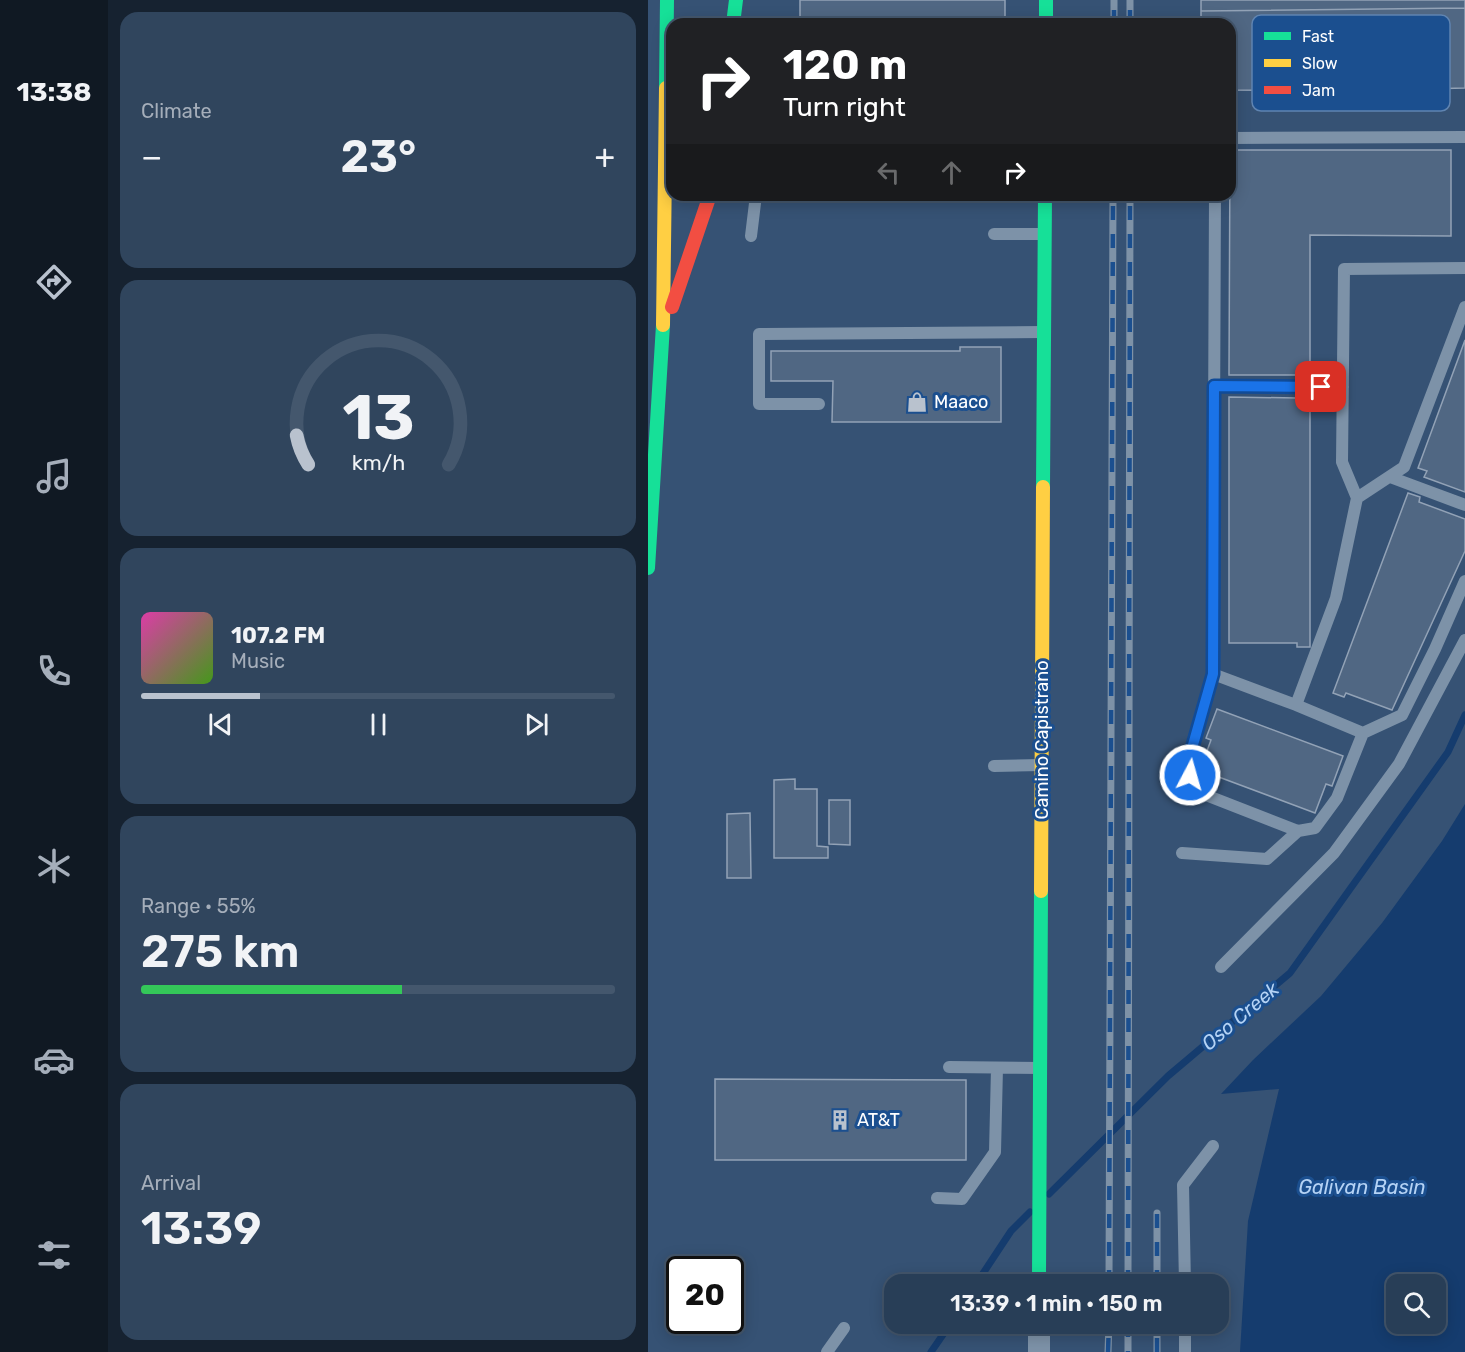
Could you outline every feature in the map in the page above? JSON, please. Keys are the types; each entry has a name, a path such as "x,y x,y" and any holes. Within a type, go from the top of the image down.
{"main road":[{"path":"668,0 668,18"},
{"path":"734,18 736,0"},
{"path":"1046,0 1046,18"},
{"path":"648,567 663,335 666,134"},
{"path":"663,335 708,201"},
{"name":"Camino Capistrano","path":"1039,1274 1045,201"}],"street":[{"path":"1039,1334 1039,1352"}],"lane":[{"path":"1236,138 1465,137"},
{"path":"751,236 755,201"},
{"path":"1215,201 1213,674 1189,759 1190,775 1198,792 1299,831"},
{"path":"994,234 1045,234"},
{"path":"1296,705 1336,598 1357,498 1342,462 1344,269 1465,268"},
{"path":"1357,498 1404,467 1465,307"},
{"path":"819,404 759,404 759,334 1044,332"},
{"path":"1214,386 1343,387"},
{"path":"1390,477 1465,505"},
{"path":"1182,853 1267,859 1299,831 1315,828 1337,798 1363,734 1402,715 1465,581"},
{"path":"1221,967 1340,845 1399,764 1465,640"},
{"path":"1213,674 1296,705 1363,734"},
{"path":"994,766 1042,765"},
{"path":"949,1067 1041,1068"},
{"path":"937,1198 962,1199 995,1152 997,1068"},
{"path":"1185,1274 1183,1185 1213,1146"},
{"path":"827,1352 844,1328"},
{"path":"1185,1334 1185,1352"}],"water":[{"name":"Galivan Basin","path":"1465,804 1465,1352 1240,1352 1248,1221 1279,1089 1221,1094 1253,1060 1321,996 1382,923 1442,841"}],"building":[{"path":"800,0 1005,0 1005,18 800,18"},
{"path":"1201,0 1465,0 1465,8 1201,11"},
{"path":"1465,8 1465,88 1450,88 1450,15 1252,15 1252,90 1236,90 1236,18 1201,18 1201,11"},
{"path":"1236,150 1451,150 1451,236 1310,235 1310,381 1298,380 1298,375 1229,375 1230,201 1236,201"},
{"path":"1465,340 1465,492 1424,477 1427,471 1418,468"},
{"name":"Maaco","path":"960,347 1001,347 1001,422 832,422 833,381 771,381 771,351 960,351"},
{"path":"1297,392 1310,392 1310,647 1297,647 1297,643 1229,643 1229,397 1297,398"},
{"path":"1408,493 1420,497 1419,502 1465,519 1465,551 1392,710 1346,693 1344,697 1333,693"},
{"path":"1217,709 1343,756 1332,786 1326,784 1315,813 1200,770 1211,740 1206,738"},
{"path":"795,779 795,789 817,789 817,846 828,847 828,858 774,858 774,780"},
{"path":"829,800 850,800 850,845 829,844"},
{"path":"750,813 751,878 727,878 727,814"},
{"name":"AT&T","path":"715,1079 966,1080 966,1160 715,1160"}],"waterway":[{"name":"Oso Creek","path":"1049,1194 1168,1076 1290,973 1448,752 1465,715"},
{"name":"Oso Creek","path":"983,1274 1011,1231 1030,1212"},
{"name":"Oso Creek","path":"931,1352 943,1334"}],"railway":[{"path":"1114,0 1114,18"},
{"path":"1130,0 1130,18"},
{"path":"1109,1274 1113,201"},
{"path":"1128,1274 1130,201"},
{"path":"1157,1213 1157,1274"},
{"path":"1108,1352 1109,1334"},
{"path":"1128,1334 1128,1352"},
{"path":"1157,1334 1157,1352"}],"traffic: fast":[{"path":"667,0 667,18"},
{"path":"734,18 736,0"},
{"path":"1046,0 1046,18"},
{"path":"1043,487 1045,201"},
{"path":"648,568 663,325"},
{"path":"1039,1274 1041,891"}],"traffic: slow":[{"path":"663,325 666,88"},
{"path":"1041,891 1043,487"}],"traffic: jam":[{"path":"672,307 708,201"}],"place":[{"name":"Maaco","path":"917,402"},
{"name":"AT&T","path":"840,1120"}],"route":[{"path":"1190,775 1189,759 1213,674 1214,386 1321,387"}]}
